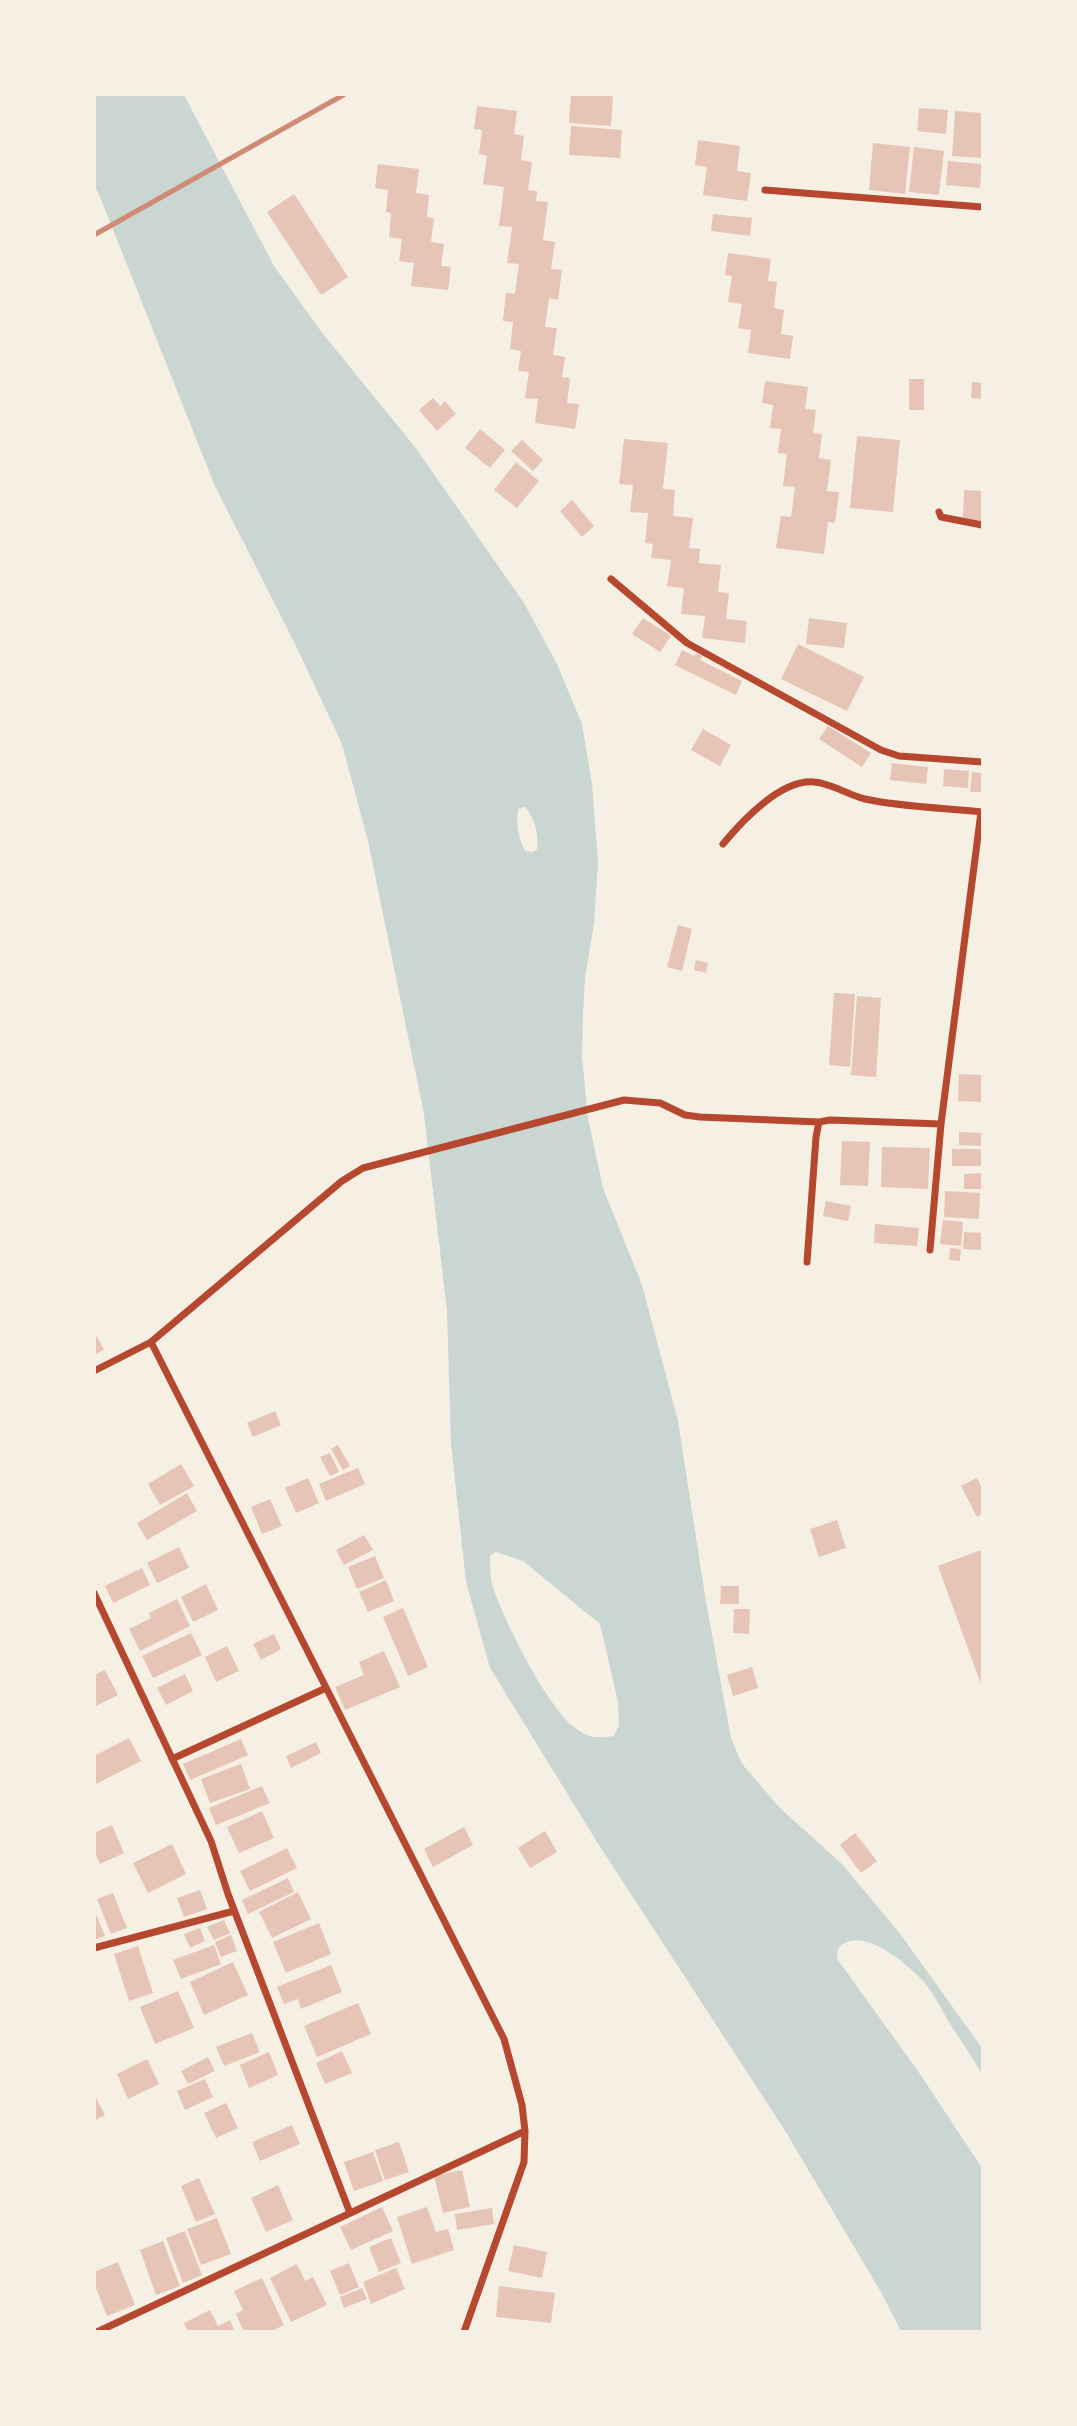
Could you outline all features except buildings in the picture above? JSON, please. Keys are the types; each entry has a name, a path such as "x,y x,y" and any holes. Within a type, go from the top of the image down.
{"street":[{"path":"765,190 982,204"},
{"path":"939,512 941,517 982,525"},
{"path":"611,579 687,643 881,750 899,756 982,762"},
{"path":"723,844 745,818 782,791 799,783 815,782 864,799 982,812 941,1124 930,1250"},
{"path":"94,1371 151,1342 342,1181 363,1168 402,1156 624,1100 660,1103 685,1115 700,1117 941,1124"},
{"path":"807,1262 819,1122"},
{"path":"151,1342 504,2039 522,2105 524,2162 464,2332"},
{"path":"94,1593 211,1841 234,1911 350,2213"},
{"path":"172,1759 326,1688"},
{"path":"94,1948 234,1911"},
{"path":"97,2332 525,2131"}],"shaded area":[{"path":"94,95 184,95 274,266 323,334 415,447 524,603 557,664 582,724 592,784 598,862 583,1014 582,1057 588,1118 603,1188 642,1285 678,1421 706,1602 731,1738 742,1764 781,1809 842,1864 901,1935 982,2048 982,2075 931,1992 909,1967 877,1945 865,1941 855,1940 839,1948 838,1960 920,2074 982,2168 982,2331 901,2331 881,2292 784,2129 597,1842 490,1668 466,1582 451,1444 447,1311 424,1114 368,841 342,744 215,486 95,187","holes":["525,807 534,821 537,833 537,850 532,852 525,851 518,830 519,808","496,1552 523,1561 600,1624 618,1702 619,1725 614,1736 593,1737 579,1731 563,1717 540,1684 518,1644 493,1588 490,1556"]}],"railway":[{"path":"94,235 345,94"}]}
